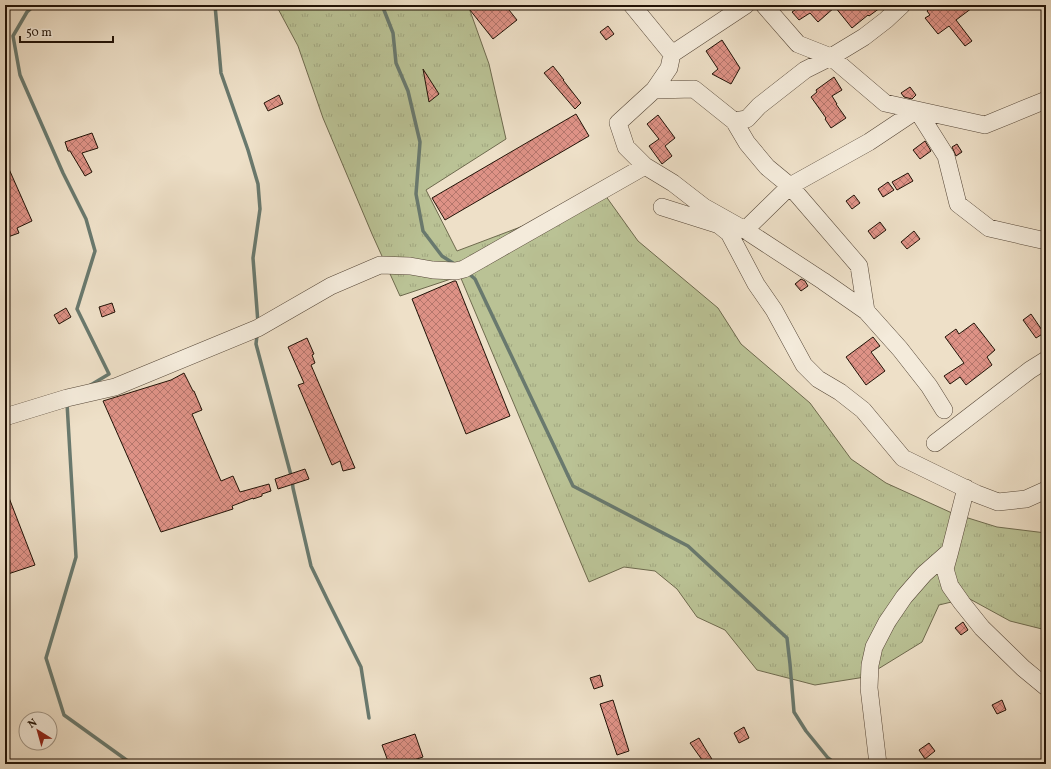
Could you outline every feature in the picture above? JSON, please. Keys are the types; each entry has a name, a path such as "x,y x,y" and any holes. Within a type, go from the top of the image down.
{"street":[{"path":"632,5 672,54"},
{"path":"746,5 672,54 669,68 654,90 618,123 626,147 645,166 673,183 704,207 745,230 866,311 900,349 929,386 944,410"},
{"path":"764,5 798,44 831,57 885,103 985,125 1046,100"},
{"path":"734,121 747,119 759,106 805,70 831,57 864,37 886,20 898,6"},
{"path":"654,90 694,89 734,121 747,142 767,167 790,186 859,266 866,311"},
{"path":"745,230 790,186 869,142 917,110"},
{"path":"917,110 946,156 958,204 989,228 1046,242"},
{"path":"5,417 67,398 115,387 258,328 331,286 380,265 410,266 433,270 456,271 464,269 645,166"},
{"path":"662,207 719,225 729,233 756,284 774,310 804,365 818,379 840,392 863,410 903,458 998,502 1026,499 1046,490"},
{"path":"936,443 1024,375 1046,360"},
{"path":"966,488 944,569 950,586 982,628 1023,668 1046,687"},
{"path":"878,764 869,688 870,665 874,647 887,622 904,597 924,574 950,551"}],"green space":[{"path":"276,5 468,5 489,64 506,139 426,190 457,251 605,195 638,241 718,308 741,344 810,403 851,459 886,483 952,513 997,527 1046,533 1046,630 1010,621 968,598 939,605 922,642 865,677 815,685 757,670 725,630 697,617 677,589 655,571 624,567 589,582 460,276 400,296 323,118 298,46"}],"building":[{"path":"466,5 505,5 517,20 493,39"},
{"path":"791,5 884,5 869,16 868,15 852,28 835,7 818,22 810,13 799,20 792,12 795,10"},
{"path":"926,5 976,5 956,20 972,41 965,46 949,26 938,34 925,18 930,15 927,11 929,9"},
{"path":"608,26 614,34 606,40 600,32"},
{"path":"722,40 740,68 731,84 712,74 718,69 706,51"},
{"path":"553,66 581,103 575,109 544,73"},
{"path":"423,69 439,94 429,102"},
{"path":"834,77 842,90 832,96 846,118 831,128 825,119 826,118 811,97 817,92 816,90"},
{"path":"910,87 916,95 912,99 904,97 901,93"},
{"path":"279,95 283,104 268,111 264,103"},
{"path":"576,114 589,136 445,220 432,198"},
{"path":"658,115 675,138 665,146 672,156 662,164 649,146 659,139 647,124"},
{"path":"92,133 98,148 82,153 92,172 85,176 70,151 68,151 65,142"},
{"path":"925,141 931,151 920,159 913,150"},
{"path":"957,144 962,152 956,156 952,147"},
{"path":"5,160 32,221 17,228 19,233 5,238"},
{"path":"908,173 913,181 897,190 892,182"},
{"path":"888,182 894,190 883,197 878,189"},
{"path":"854,195 860,203 852,209 846,201"},
{"path":"880,222 886,230 874,239 868,231"},
{"path":"914,231 920,239 907,249 901,242"},
{"path":"801,279 805,281 808,286 801,291 795,284"},
{"path":"456,281 510,416 466,434 412,299"},
{"path":"112,303 115,312 102,317 99,307"},
{"path":"66,308 71,317 59,324 54,315"},
{"path":"1031,314 1044,333 1036,338 1023,320"},
{"path":"974,323 995,350 987,357 992,365 966,385 960,377 950,384 944,376 964,363 945,337 956,329 959,334"},
{"path":"873,337 880,346 871,352 885,371 866,385 846,357"},
{"path":"307,338 314,354 312,355 315,363 311,365 355,468 343,471 340,461 332,465 298,385 304,383 288,347"},
{"path":"184,373 202,410 192,414 221,481 233,476 240,492 269,484 271,491 262,494 262,496 232,506 233,509 161,532 103,401 171,380"},
{"path":"305,469 309,479 278,489 275,479"},
{"path":"6,490 35,565 5,575 5,491"},
{"path":"963,622 968,630 961,635 955,628"},
{"path":"600,675 603,686 594,689 590,678"},
{"path":"613,700 629,751 617,755 600,704"},
{"path":"1002,700 1006,710 997,714 992,705"},
{"path":"744,727 749,738 739,743 734,733"},
{"path":"415,734 423,757 401,764 389,764 382,745"},
{"path":"699,738 715,764 705,764 690,743"},
{"path":"929,743 935,751 925,759 919,750"}],"waterway":[{"path":"35,5 27,12 13,36 20,75 63,173 86,219 95,251 77,309 109,374 89,386"},
{"path":"215,5 221,73 248,150 258,184 260,209 253,258 258,323"},
{"path":"382,5 393,33 396,63 408,91 420,142 416,194 423,231 442,256 456,265"},
{"path":"468,273 475,279 573,486 688,546 787,638 794,712 806,731 828,758 836,764"},
{"path":"257,335 256,344 292,479 311,566 361,667 369,718"},
{"path":"67,403 76,557 46,658 64,715 132,764"}]}
